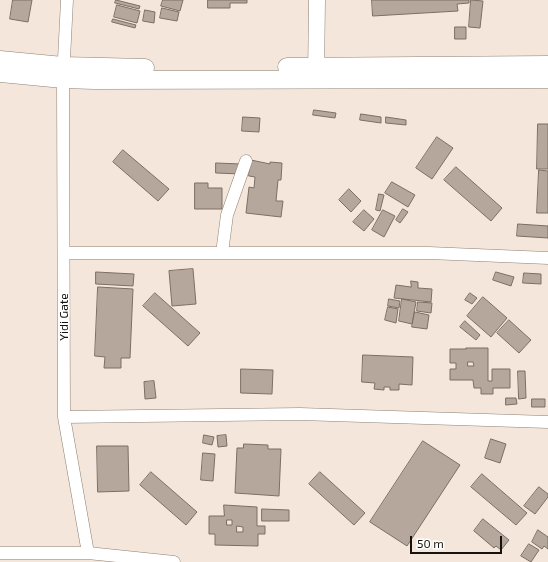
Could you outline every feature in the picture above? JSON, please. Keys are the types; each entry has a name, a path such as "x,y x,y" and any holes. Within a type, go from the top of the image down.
{"highway":[{"path":"0,60 63,73"},
{"path":"316,73 548,65"},
{"path":"0,73 316,73 548,79"}],"main road":[{"path":"316,73 317,0"}],"street":[{"name":"Yidi Gate","path":"68,0 63,73 64,417 88,553"},
{"path":"222,252 227,215 246,161"},
{"path":"64,253 429,253 548,258"},
{"path":"64,417 300,414 548,422"},
{"path":"0,553 88,553 174,562"}],"building":[{"path":"13,0 32,0 28,22 10,19"},
{"path":"116,0 140,6 139,9 115,3"},
{"path":"163,0 183,0 180,11 161,6"},
{"path":"208,0 247,0 247,3 230,3 230,8 208,8"},
{"path":"372,0 469,0 469,3 457,4 458,11 373,16"},
{"path":"471,0 483,1 480,28 469,27"},
{"path":"117,5 140,11 137,23 114,17"},
{"path":"162,8 179,12 177,21 160,18"},
{"path":"145,10 155,12 154,23 143,21"},
{"path":"113,19 136,25 135,28 112,22"},
{"path":"455,27 466,27 466,39 455,39"},
{"path":"314,110 336,113 335,118 313,115"},
{"path":"361,114 381,117 381,123 360,120"},
{"path":"243,117 260,118 259,132 242,131"},
{"path":"386,117 406,120 406,125 386,123"},
{"path":"538,124 548,124 548,169 537,169"},
{"path":"437,137 453,148 432,179 416,168"},
{"path":"123,150 169,189 158,201 113,162"},
{"path":"251,160 270,164 270,162 282,163 281,180 278,180 276,201 283,201 281,217 246,213 249,187 254,188 255,177 249,176"},
{"path":"216,163 241,164 241,174 216,173"},
{"path":"456,167 502,208 491,221 444,180"},
{"path":"539,170 548,171 548,213 537,213"},
{"path":"392,182 415,195 408,207 385,193"},
{"path":"195,183 208,183 208,188 222,188 222,209 195,209"},
{"path":"349,189 361,201 351,212 339,200"},
{"path":"379,194 384,195 380,211 376,210"},
{"path":"403,209 408,212 400,223 396,220"},
{"path":"364,210 374,219 364,231 353,222"},
{"path":"383,210 395,216 384,237 372,230"},
{"path":"518,224 548,226 548,238 517,236"},
{"path":"193,269 196,304 172,306 169,271"},
{"path":"96,272 134,274 133,286 96,284"},
{"path":"496,272 514,277 511,286 493,280"},
{"path":"524,273 541,274 541,284 523,283"},
{"path":"411,281 418,282 418,288 432,289 431,302 394,298 396,285 411,287"},
{"path":"98,287 133,289 130,358 121,358 121,368 104,368 105,357 95,356"},
{"path":"155,293 200,333 188,346 143,306"},
{"path":"470,293 477,298 472,304 465,300"},
{"path":"483,297 507,318 491,337 467,316"},
{"path":"389,299 400,301 399,308 388,306"},
{"path":"402,299 416,302 412,324 399,321"},
{"path":"418,302 432,303 431,313 417,311"},
{"path":"388,307 398,309 396,323 385,320"},
{"path":"415,312 429,315 427,329 412,327"},
{"path":"509,320 531,340 519,353 497,333"},
{"path":"465,321 480,335 476,340 460,327"},
{"path":"488,348 488,381 492,381 492,369 510,369 510,388 493,388 493,394 481,394 481,388 474,388 473,380 450,380 450,369 456,369 456,363 450,363 450,349","holes":["468,362 473,362 474,366 468,366"]},
{"path":"363,355 413,357 412,385 399,384 399,390 390,390 390,387 384,387 384,390 374,389 375,383 362,382"},
{"path":"241,369 273,370 272,394 241,393"},
{"path":"518,371 525,371 526,398 519,399"},
{"path":"154,381 156,398 145,399 144,382"},
{"path":"506,398 516,398 517,404 506,405"},
{"path":"532,399 545,399 545,407 532,407"},
{"path":"204,435 214,437 212,445 203,443"},
{"path":"226,435 227,446 218,447 217,436"},
{"path":"491,439 506,444 500,463 485,458"},
{"path":"423,441 460,465 407,546 370,522"},
{"path":"244,444 268,445 268,449 281,449 279,496 235,493 237,448 243,448"},
{"path":"97,446 128,446 129,491 98,492"},
{"path":"203,453 215,454 213,481 201,480"},
{"path":"151,472 197,512 186,525 140,485"},
{"path":"320,472 365,513 354,525 309,484"},
{"path":"482,474 527,513 516,525 471,487"},
{"path":"539,487 548,494 548,497 535,514 524,506"},
{"path":"224,505 257,507 257,526 265,526 265,534 258,534 258,546 215,545 215,534 209,534 209,516 224,516","holes":["227,520 232,520 232,525 227,525","237,526 243,527 243,532 237,532"]},
{"path":"262,509 289,510 289,521 262,521"},
{"path":"483,519 509,540 501,550 496,546 494,548 474,531"},
{"path":"538,530 548,537 548,549 544,546 542,549 532,542"},
{"path":"529,544 539,550 531,562 521,556"}]}
